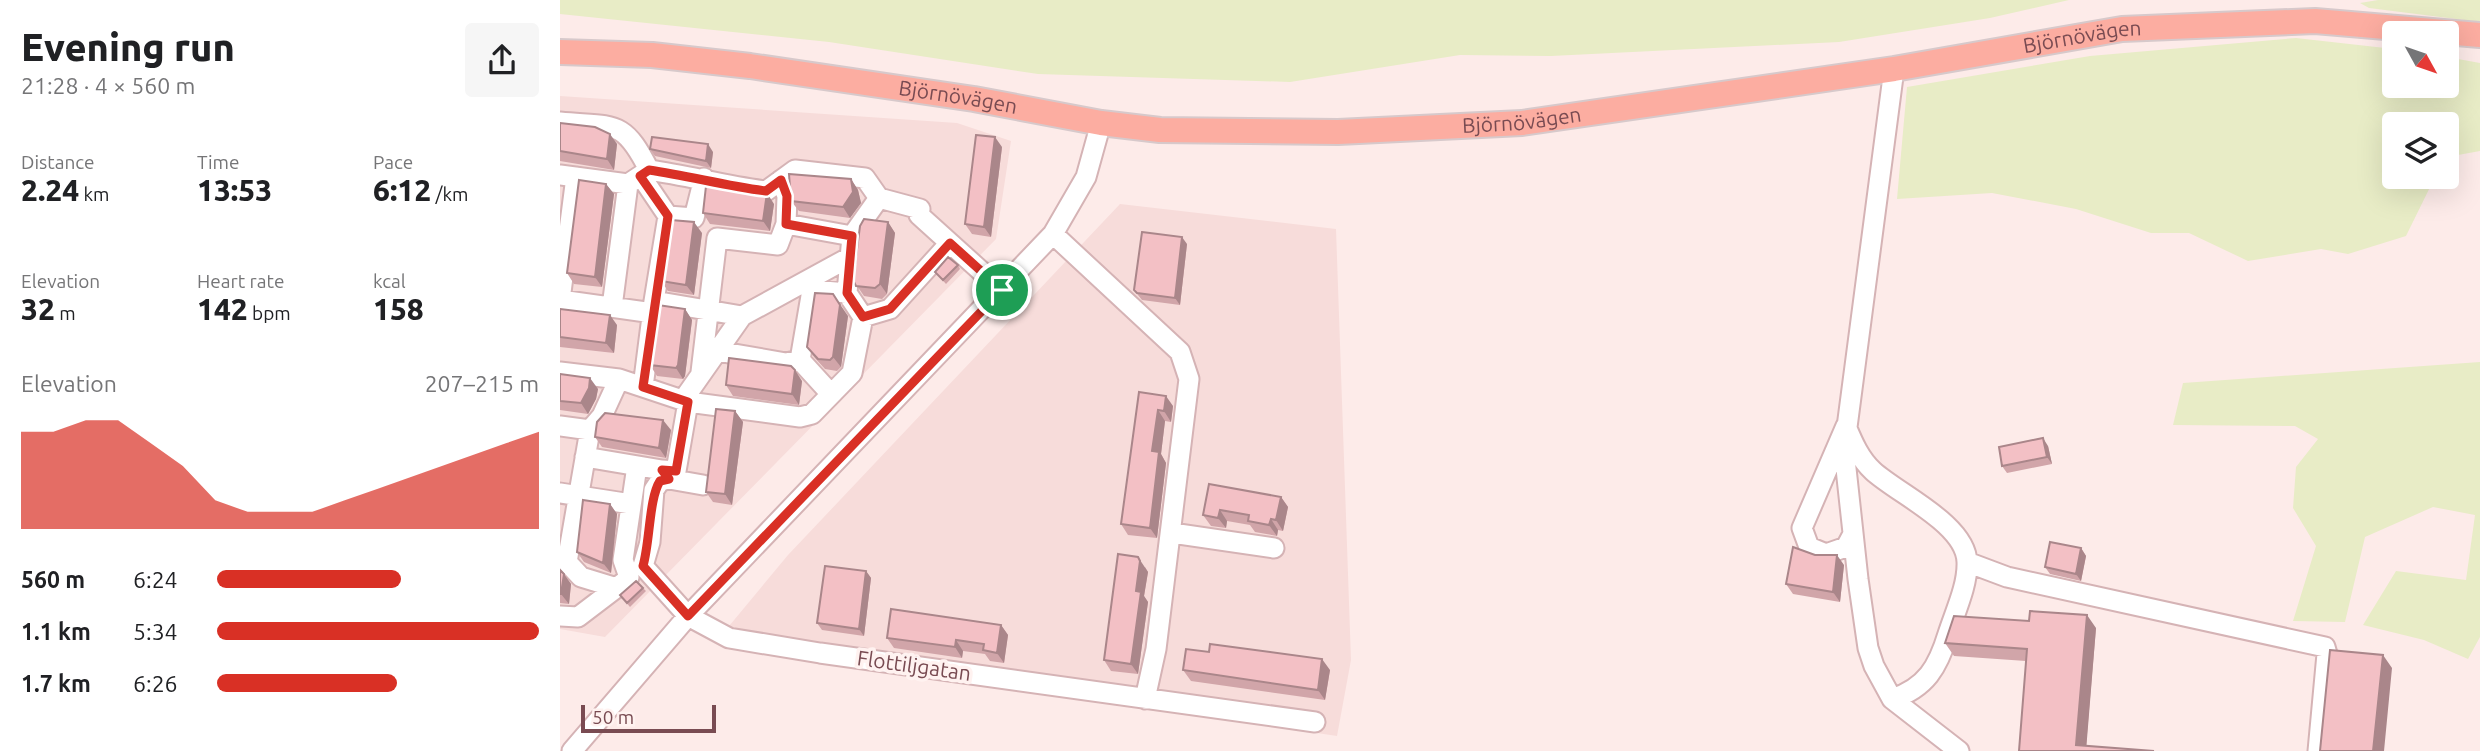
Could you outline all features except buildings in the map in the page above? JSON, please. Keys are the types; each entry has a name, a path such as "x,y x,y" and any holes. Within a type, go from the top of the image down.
{"main road":[{"name":"Björnövägen","path":"560,52 652,55 750,66 974,99 1101,123 1218,132 1472,127 1682,102 1894,69 2122,29 2253,21 2348,22 2480,35"}],"street":[{"path":"1894,69 1844,450 1868,648 1892,699 1959,751"},
{"path":"560,122 610,127 627,133 639,177 668,216 643,387"},
{"path":"572,751 688,616 1053,234 1086,177 1101,123"},
{"path":"742,316 708,309 612,307 560,300 568,176 704,178 715,185 766,191 794,170 865,178 879,198 919,212 1002,290"},
{"path":"612,307 639,177"},
{"path":"694,218 704,178"},
{"path":"668,216 694,218 717,238 778,245 786,224 787,196 781,180"},
{"path":"560,372 619,379 685,401 800,417 811,414 852,373 863,317 847,293 852,236 879,198"},
{"path":"786,224 852,236"},
{"path":"1053,234 1180,352 1186,366 1188,390 1172,533 1156,649 1145,699"},
{"path":"701,374 717,238"},
{"path":"863,317 890,309 950,243"},
{"path":"560,616 578,617 630,577 650,542 654,490 665,474 676,471 685,401 742,316 809,285 850,257"},
{"path":"809,285 847,293"},
{"path":"809,285 800,360 831,394"},
{"path":"717,351 786,363 800,360"},
{"path":"619,379 602,416 590,430 585,457 569,494 564,561 581,577 630,577"},
{"path":"560,426 590,430"},
{"path":"1846,426 1802,528 1809,547 1826,554 1846,547 1853,534"},
{"path":"1846,426 1855,449 1872,471 1945,525 1959,540 1967,562 1955,613 1938,663 1914,692 1892,699"},
{"path":"585,457 637,466 703,485"},
{"path":"630,577 623,561 637,466"},
{"path":"569,494 631,504"},
{"path":"1172,533 1274,548"},
{"path":"1967,562 2007,577 2325,647 2328,654 2318,751"},
{"name":"Flottiljgatan","path":"630,577 688,616 729,638 1315,722"}],"shaded area":[{"path":"560,96 957,123 1011,141 996,239 605,637 560,629"},
{"path":"1120,204 1336,229 1351,660 1337,736 715,643 788,555"}],"green space":[{"path":"560,0 2069,0 1990,18 1839,42 1551,56 1460,55 1290,82 1038,74 829,42 560,14"},
{"path":"2378,0 2480,0 2480,22 2369,8 2360,3"},
{"path":"2296,38 2382,48 2382,98 2459,98 2459,59 2480,63 2480,151 2459,155 2459,112 2382,112 2382,189 2429,189 2406,236 2348,254 2321,249 2248,261 2189,233 2151,233 2076,209 1992,193 1897,199 1907,87 2090,56"},
{"path":"2480,362 2480,637 2468,659 2424,640 2363,625 2396,571 2466,580 2475,515 2433,507 2365,537 2345,622 2293,621 2316,546 2293,508 2296,467 2318,439 2295,426 2173,425 2183,383"}],"route":[{"path":"649,170 704,178 715,185 766,191 781,180 787,196 786,224 852,236 847,293 863,317 890,309 950,243 1002,290 688,616 670,592 643,566 650,542 654,490 660,481 669,479 662,470 676,471 688,402 643,387 668,216 640,176 649,170"}]}
